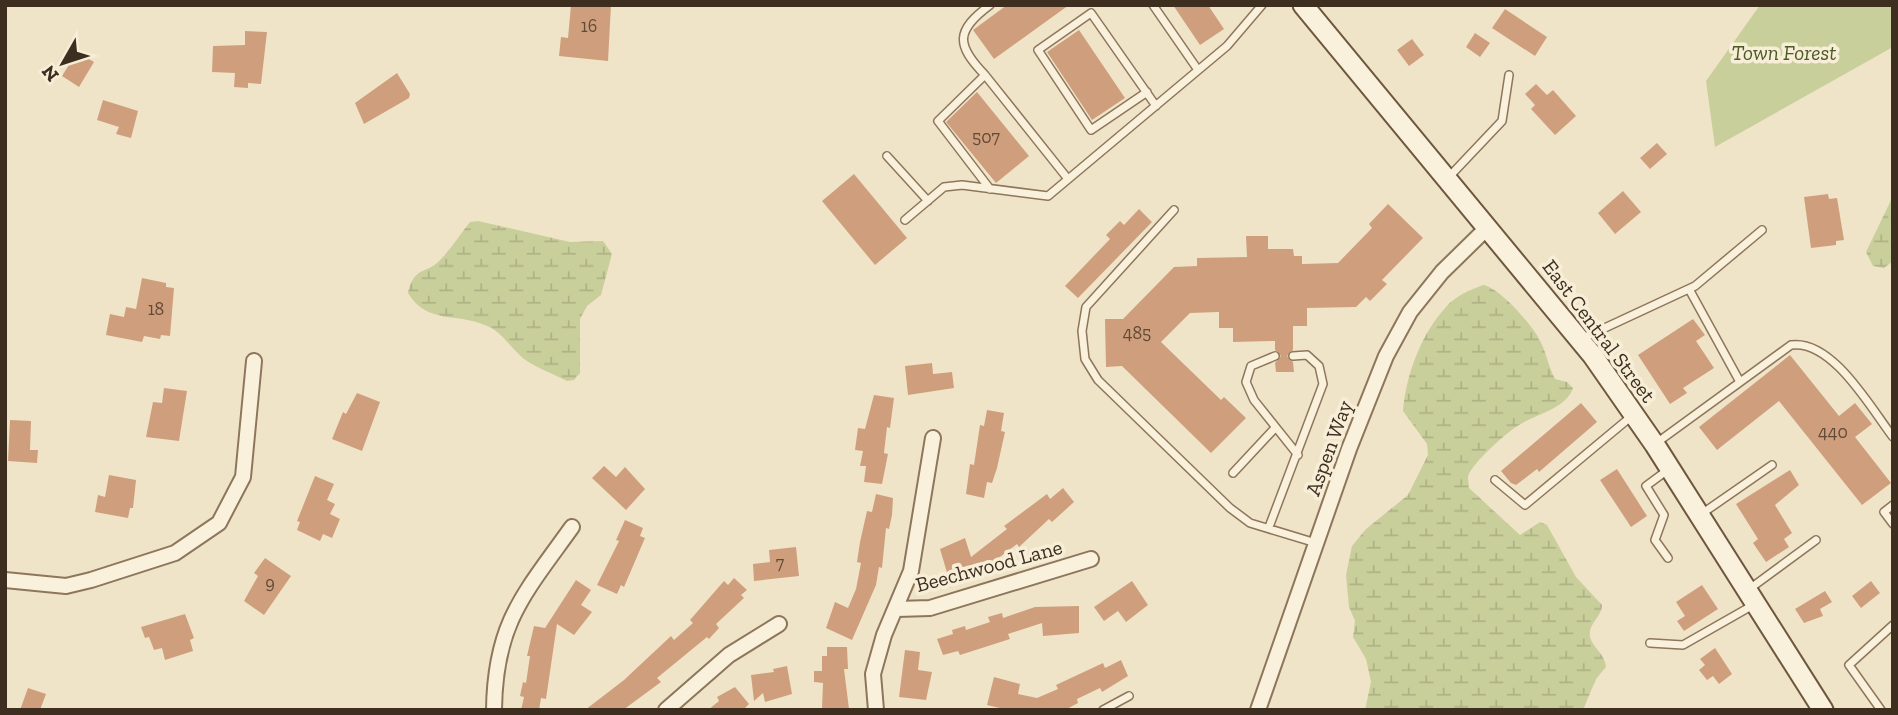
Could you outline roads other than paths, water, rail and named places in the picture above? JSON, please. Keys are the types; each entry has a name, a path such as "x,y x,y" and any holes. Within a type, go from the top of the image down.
{"main road":[{"name":"East Central Street","path":"1303,5 1580,339 1655,445 1824,710"}],"street":[{"name":"Aspen Way","path":"1258,710 1349,449 1398,334 1410,313 1442,272 1488,228"},
{"path":"5,580 66,586 91,580 175,553 219,523 243,477 254,361"},
{"path":"876,710 873,674 884,635 911,571 933,438"},
{"path":"494,710 498,654 511,617 572,527"},
{"name":"Beechwood Lane","path":"897,609 930,608 1091,559"},
{"path":"666,710 729,655 779,624"}],"lane":[{"path":"990,5 971,21 964,32 962,45 969,58 1068,179"},
{"path":"1153,5 1198,70"},
{"path":"905,220 944,187 962,185 1048,196 1227,46 1262,5"},
{"path":"1147,92 1091,130 1038,50 1091,13 1147,92 1156,106"},
{"path":"985,75 938,121 990,189"},
{"path":"1448,179 1502,121 1509,75"},
{"path":"887,156 928,201"},
{"path":"1174,210 1086,307 1082,331 1085,359 1098,380 1230,508 1250,523 1317,544"},
{"path":"1580,339 1689,289 1762,230"},
{"path":"1689,289 1740,382"},
{"path":"1655,445 1791,345 1804,343 1833,359 1893,437"},
{"path":"1269,527 1323,384 1319,366 1307,355 1293,356"},
{"path":"1275,356 1251,366 1246,382 1254,400 1298,455"},
{"path":"1494,480 1525,505 1634,415"},
{"path":"1233,472 1275,428"},
{"path":"1699,515 1772,465"},
{"path":"1668,558 1656,540 1664,515 1646,486 1670,468"},
{"path":"1893,505 1884,512 1893,523"},
{"path":"1650,643 1683,645 1752,597 1816,540"},
{"path":"1881,710 1849,665 1893,625"},
{"path":"1103,710 1129,696"}],"park label":[{"name":"Town Forest","path":"1784,53"}]}
